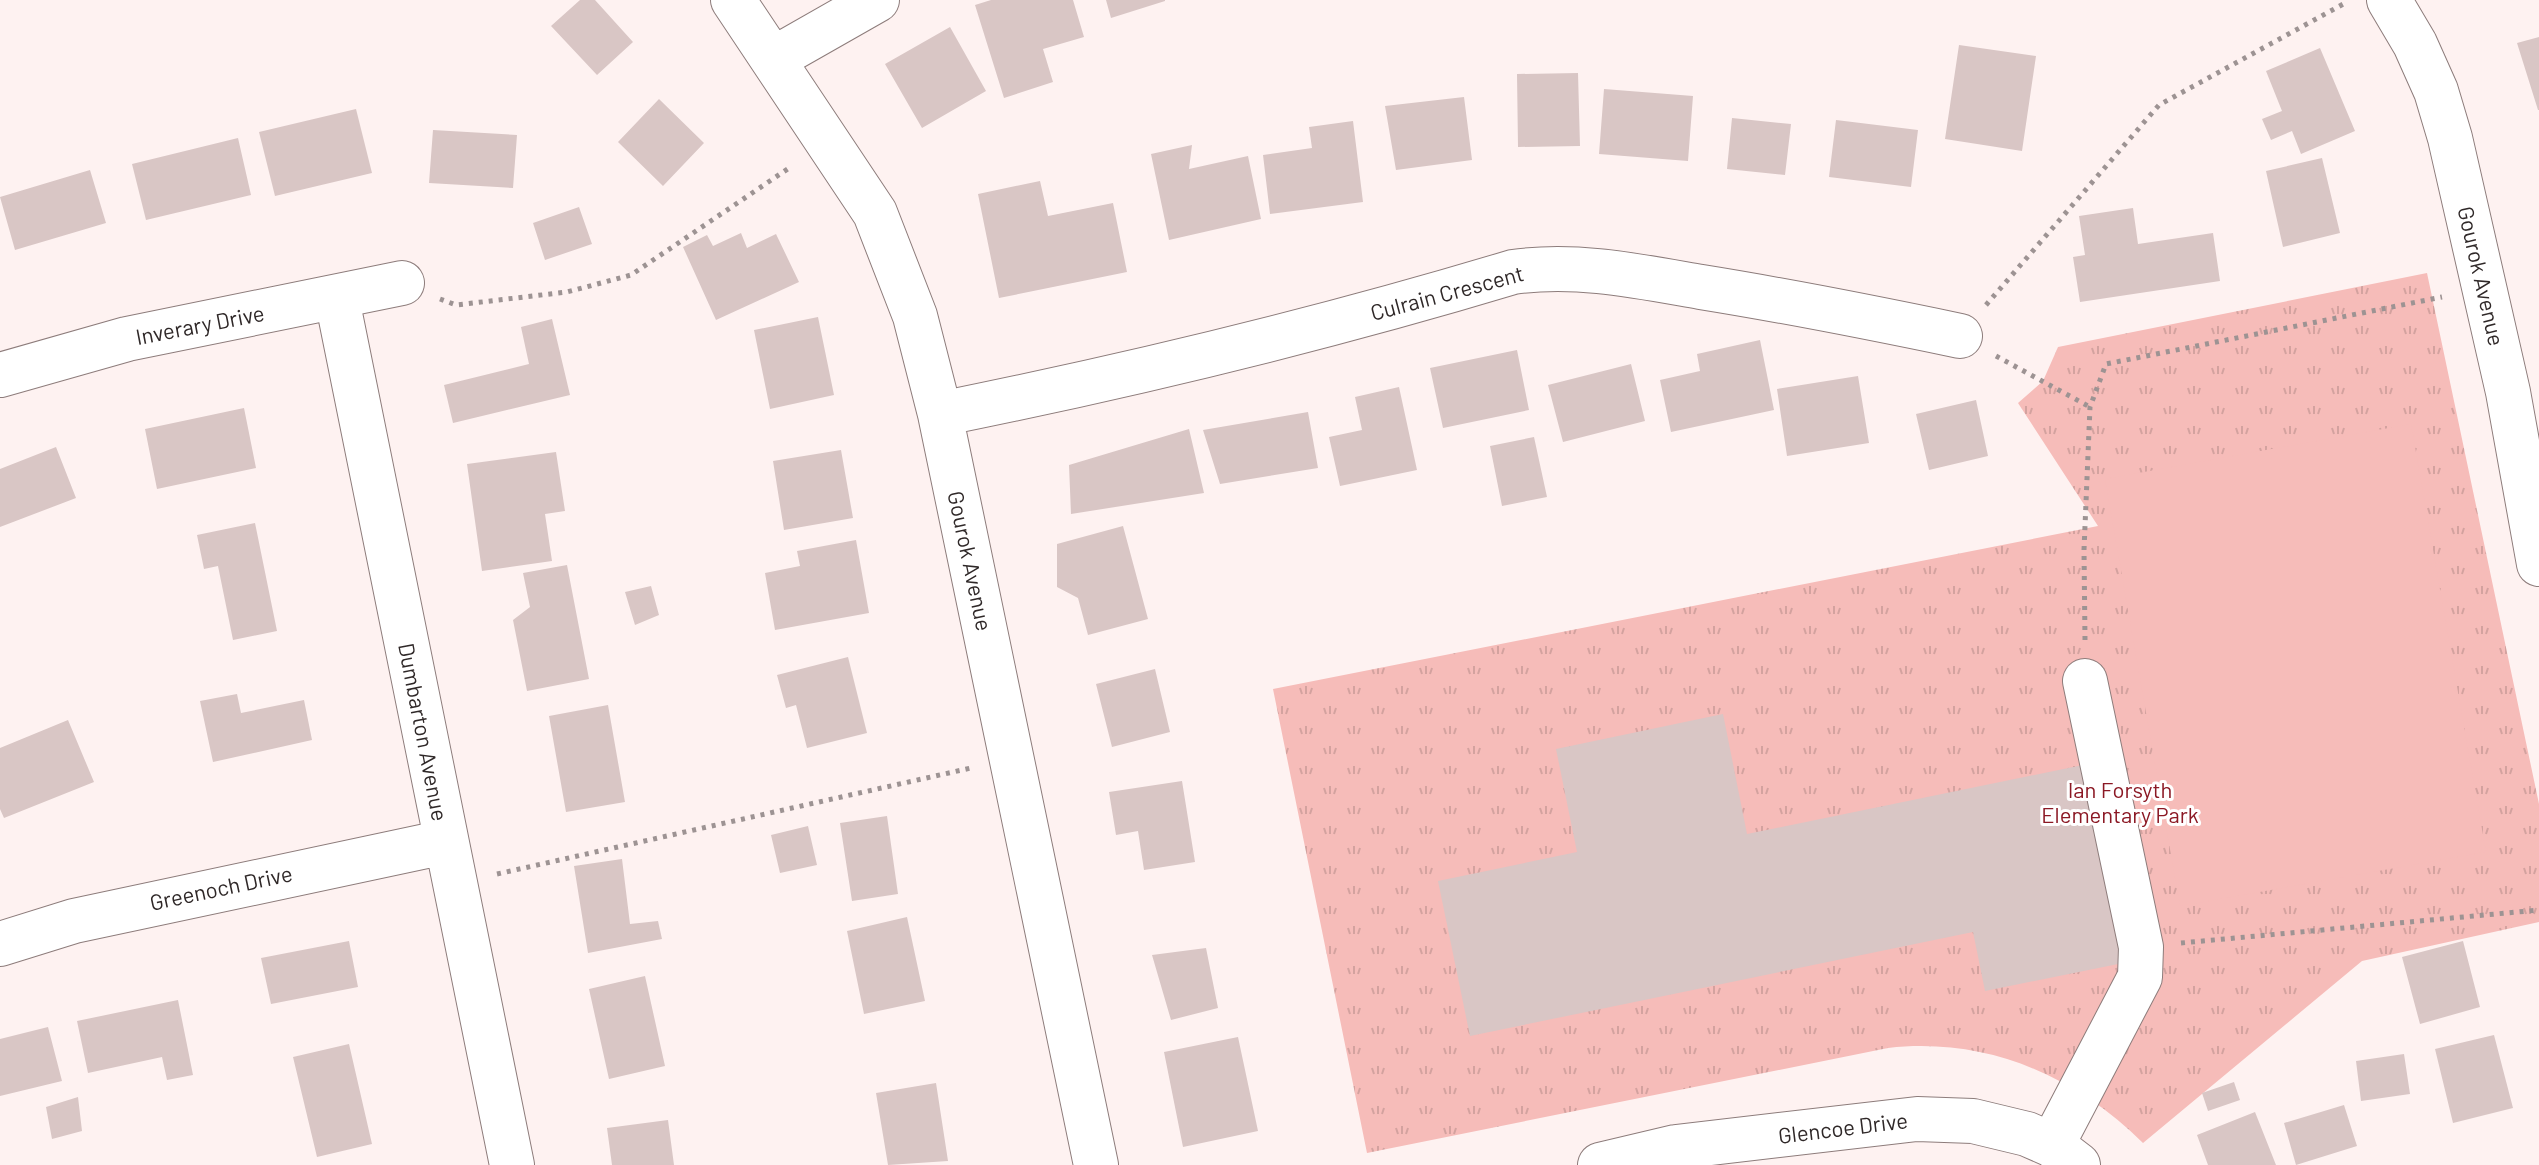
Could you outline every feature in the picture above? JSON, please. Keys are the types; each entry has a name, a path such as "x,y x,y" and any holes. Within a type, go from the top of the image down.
{"street":[{"name":"Gourok Avenue","path":"733,0 775,58 875,213 915,316 940,414 1096,1165"},
{"path":"775,58 877,0"},
{"name":"Gourok Avenue","path":"2389,0 2415,44 2436,91 2450,138 2482,289 2523,388 2539,564"},
{"name":"Culrain Crescent","path":"940,414 1114,379 1307,331 1513,272 1539,269 1589,269 1637,276 1819,306 1960,336"},
{"name":"Inverary Drive","path":"0,375 127,339 337,299 402,283"},
{"name":"Dumbarton Avenue","path":"337,299 512,1165"},
{"path":"2065,1155 2140,977 2141,947 2085,681"},
{"name":"Greenoch Drive","path":"0,944 74,921 445,842"},
{"name":"Glencoe Drive","path":"1615,1163 1676,1147 1917,1119 1973,1121 2027,1134 2065,1155"}],"path":[{"path":"2090,407 1960,336 2159,105 2351,0"},
{"path":"402,283 456,305 567,292 631,275 829,140"},
{"path":"2085,681 2084,550 2090,407 2106,364 2482,289"},
{"path":"453,884 1012,758"},
{"path":"2141,947 2539,910"}],"green space":[{"name":"Ian Forsyth Elementary Park","path":"2427,273 2539,804 2539,922 2362,961 2143,1143 2088,1098 2058,1080 1994,1055 1924,1046 1888,1048 1367,1153 1273,689 2098,526 2018,403 2043,381 2058,347"},
{"path":"2411,424 2486,852 2180,906 2105,479"}],"building":[{"path":"580,0 595,0 633,42 597,75 551,26"},
{"path":"991,0 1073,0 1084,37 1043,49 1053,82 1004,98 975,5"},
{"path":"1106,0 1165,0 1165,1 1111,18"},
{"path":"950,27 986,91 922,128 885,64"},
{"path":"2539,37 2539,110 2538,110 2517,43"},
{"path":"1959,45 2036,56 2022,151 1945,139"},
{"path":"2320,48 2355,131 2301,154 2292,131 2271,140 2262,119 2282,111 2266,71"},
{"path":"1578,73 1580,146 1518,147 1517,74"},
{"path":"1604,89 1693,96 1688,161 1599,154"},
{"path":"1464,97 1472,160 1396,170 1385,106"},
{"path":"659,99 704,143 663,186 618,142"},
{"path":"356,109 372,173 275,196 259,132"},
{"path":"1732,118 1791,124 1785,175 1727,169"},
{"path":"1836,120 1918,130 1911,187 1829,177"},
{"path":"1353,121 1363,202 1270,214 1263,155 1312,148 1309,127"},
{"path":"433,130 517,135 513,188 429,183"},
{"path":"238,138 251,195 146,220 132,164"},
{"path":"1192,145 1189,169 1248,156 1261,219 1169,240 1151,154"},
{"path":"2322,158 2340,233 2283,247 2266,171"},
{"path":"90,170 106,223 15,250 0,197"},
{"path":"1040,181 1048,216 1113,203 1127,272 999,298 978,194"},
{"path":"579,207 592,244 545,260 533,223"},
{"path":"2133,208 2138,244 2213,233 2220,281 2080,302 2073,257 2085,255 2079,216"},
{"path":"741,233 747,248 776,234 799,282 716,320 683,247 707,235 713,246"},
{"path":"818,317 834,395 770,409 754,330"},
{"path":"552,319 570,395 453,423 444,385 529,364 521,327"},
{"path":"1760,340 1774,410 1671,432 1660,380 1700,371 1697,354"},
{"path":"1517,350 1529,410 1443,428 1430,368"},
{"path":"1631,364 1645,421 1563,442 1548,385"},
{"path":"1858,376 1869,443 1787,456 1777,389"},
{"path":"1399,387 1417,470 1340,486 1329,437 1362,430 1355,397"},
{"path":"1976,400 1988,456 1929,470 1916,414"},
{"path":"244,408 256,468 157,489 145,429"},
{"path":"1308,412 1318,468 1220,484 1203,430"},
{"path":"1189,429 1204,493 1071,514 1069,465"},
{"path":"1534,437 1547,497 1502,506 1490,446"},
{"path":"56,447 76,498 0,527 0,469"},
{"path":"841,450 853,518 784,530 773,461"},
{"path":"556,452 565,511 545,514 552,561 482,571 467,464"},
{"path":"255,523 277,631 233,640 218,566 204,569 197,535"},
{"path":"1123,526 1148,619 1088,635 1078,598 1057,587 1057,544"},
{"path":"856,540 869,613 775,630 765,573 800,566 797,551"},
{"path":"567,565 589,679 527,691 513,620 530,607 523,573"},
{"path":"651,586 659,615 635,625 625,592"},
{"path":"848,657 867,733 807,748 796,705 786,708 777,675"},
{"path":"1155,669 1170,732 1112,747 1096,684"},
{"path":"237,694 241,713 304,700 312,740 213,762 200,701"},
{"path":"608,705 625,802 566,812 549,716"},
{"path":"1723,714 1747,834 2083,765 2123,963 1985,991 1973,932 1470,1036 1438,881 1577,852 1556,749"},
{"path":"68,720 94,782 4,818 0,809 0,748"},
{"path":"1182,781 1195,862 1144,870 1138,831 1116,835 1109,792"},
{"path":"887,816 898,894 852,901 840,823"},
{"path":"808,826 817,865 780,873 771,835"},
{"path":"622,859 630,924 658,921 662,939 588,953 574,866"},
{"path":"907,917 925,1001 864,1014 847,931"},
{"path":"349,941 358,987 271,1004 261,958"},
{"path":"2463,941 2480,1007 2420,1024 2402,957"},
{"path":"1206,948 1218,1008 1171,1020 1152,955"},
{"path":"645,976 665,1066 609,1079 589,989"},
{"path":"178,1000 193,1075 167,1080 162,1057 88,1073 77,1021"},
{"path":"48,1027 62,1081 0,1096 0,1039"},
{"path":"2494,1035 2513,1108 2453,1123 2435,1049"},
{"path":"1238,1037 1258,1131 1183,1147 1164,1052"},
{"path":"349,1044 372,1144 317,1157 293,1057"},
{"path":"2404,1054 2410,1094 2361,1101 2356,1061"},
{"path":"2234,1082 2240,1100 2208,1111 2202,1093"},
{"path":"936,1083 948,1161 888,1165 876,1093"},
{"path":"78,1097 82,1131 52,1139 46,1107"},
{"path":"2344,1105 2357,1146 2296,1165 2284,1123"},
{"path":"2255,1112 2276,1165 2208,1165 2197,1135"},
{"path":"668,1120 674,1165 612,1165 607,1128"}]}
